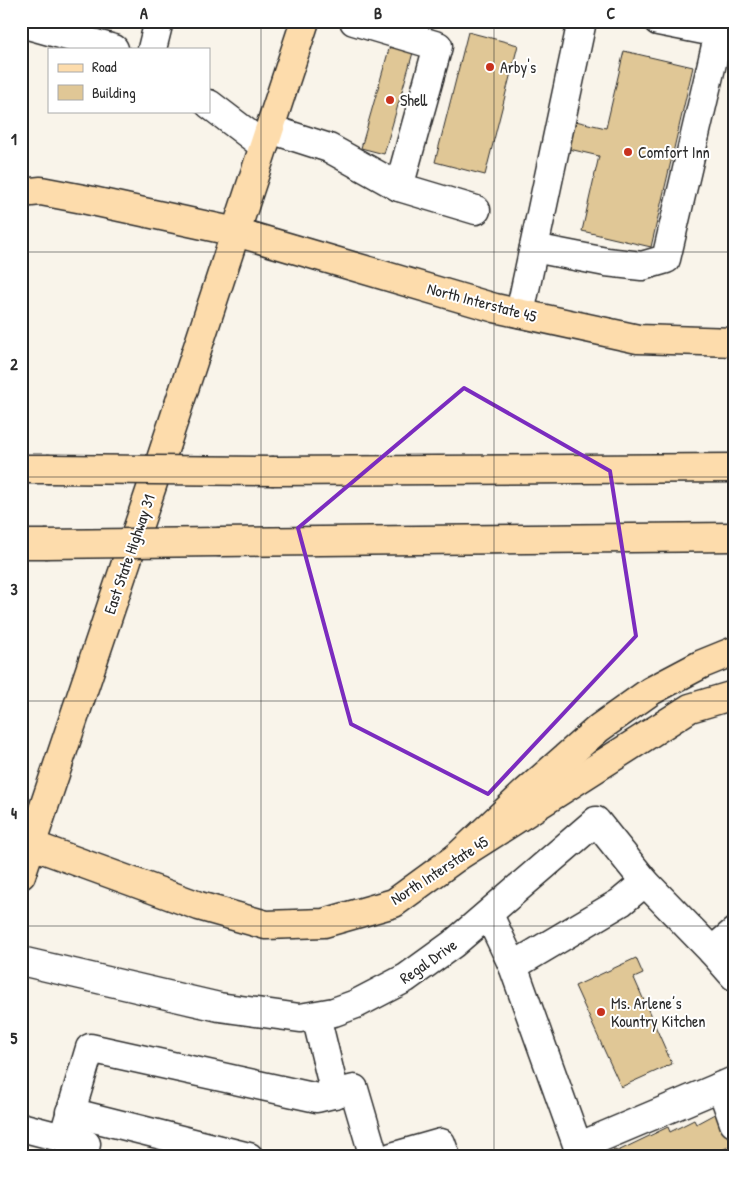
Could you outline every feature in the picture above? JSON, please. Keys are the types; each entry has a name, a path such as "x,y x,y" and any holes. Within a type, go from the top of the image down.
{"main road":[{"name":"East State Highway 31","path":"21,875 25,842 236,232 305,21"},
{"name":"North Interstate 45","path":"21,193 41,191 236,232 495,308 638,339 734,342"},
{"path":"34,469 274,471 734,468"},
{"path":"33,544 734,537"},
{"path":"457,858 526,792 599,728 651,692 702,664 734,651"},
{"name":"North Interstate 45","path":"25,842 200,906 266,925 324,923 394,903 457,858 690,708 734,695"}],"street":[{"path":"152,48 159,21"},
{"path":"354,21 438,46 399,187"},
{"path":"520,313 582,21"},
{"path":"534,248 606,262 642,266 666,259 719,33 658,21"},
{"path":"21,23 110,48"},
{"path":"210,105 267,137 329,148 399,187 476,210"},
{"name":"Regal Drive","path":"21,960 219,1007 300,1018 334,1012 356,1004 406,978 454,944 596,821 645,882 734,976"},
{"path":"513,966 621,902 645,882"},
{"path":"489,915 513,966 577,1152 727,1083 734,1123"},
{"path":"712,951 734,932"},
{"path":"316,1016 335,1094"},
{"path":"63,1138 90,1048 316,1098 354,1089 374,1157"},
{"path":"70,1112 249,1157"},
{"path":"21,1127 86,1144 83,1157"},
{"path":"392,1157 441,1142 446,1157"}],"highlighted area":[{"path":"464,388 610,471 636,636 488,794 351,724 298,528"}],"building":[{"path":"468,32 518,45 485,175 435,162"},
{"path":"391,42 414,49 384,154 361,148"},
{"name":"Comfort Inn","path":"624,51 693,67 651,247 582,231 599,156 565,148 571,120 606,128"},
{"path":"636,958 643,974 634,978 672,1064 621,1087 575,986"},
{"path":"722,1110 734,1144 708,1157 612,1157 613,1150 618,1151 668,1127 670,1132 694,1120 696,1124"}],"place":[{"name":"Arby's","path":"490,67"},
{"name":"Shell","path":"390,100"},
{"name":"Comfort Inn","path":"628,152"},
{"name":"Ms. Arlene’s Kountry Kitchen","path":"601,1012"}]}
